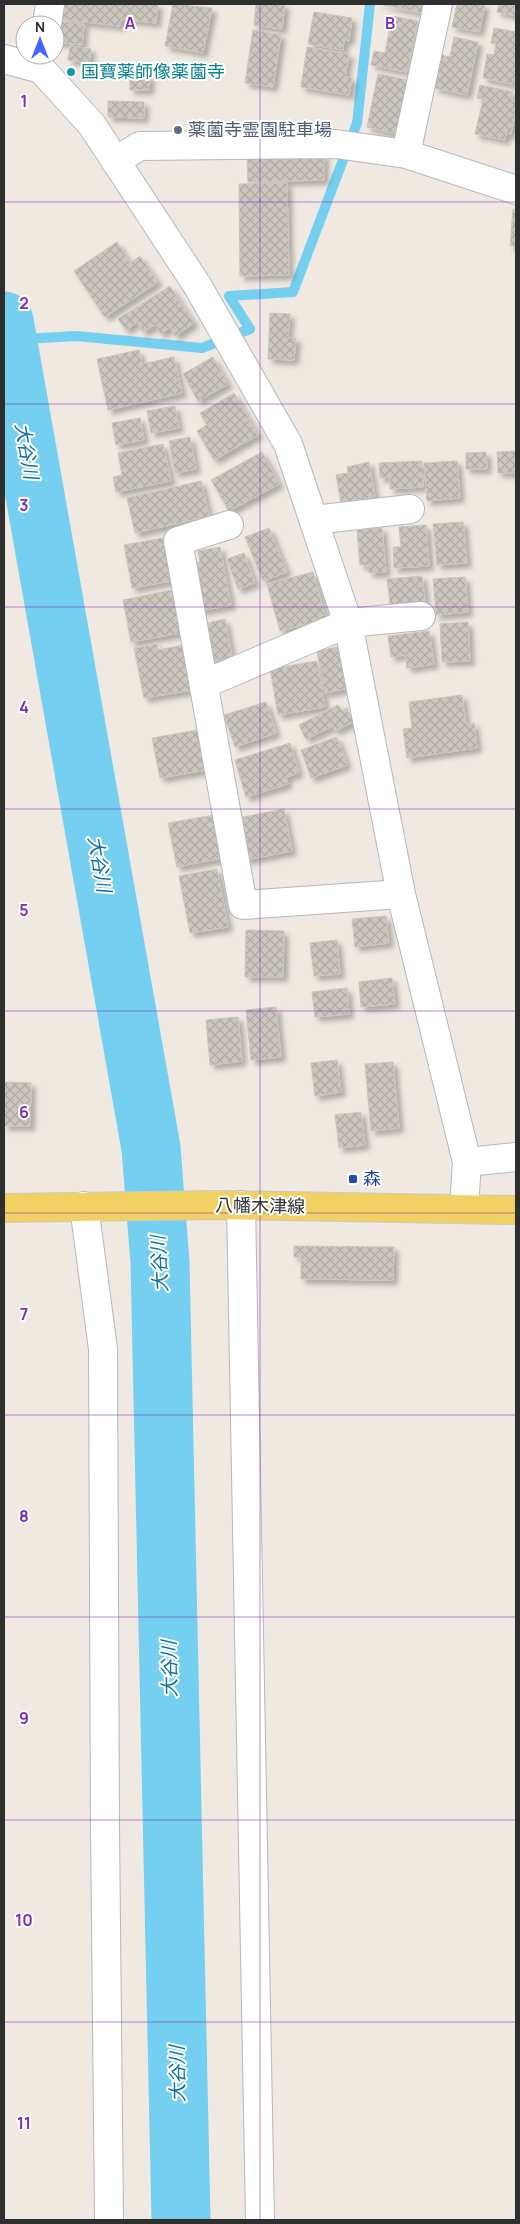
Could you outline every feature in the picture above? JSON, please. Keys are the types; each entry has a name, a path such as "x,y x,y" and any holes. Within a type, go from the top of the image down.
{"main road":[{"name":"八幡木津線","path":"4,1208 229,1205 516,1210"}],"street":[{"path":"406,154 438,4"},
{"path":"44,65 92,124 197,284 288,444 348,623 401,894 467,1162 464,1208"},
{"path":"115,161 140,146 336,144 406,154 516,186"},
{"path":"314,520 410,509"},
{"path":"229,525 178,540 243,905 401,894"},
{"path":"204,684 348,623 421,616"},
{"path":"467,1162 516,1157"},
{"path":"229,1205 260,2220"},
{"path":"94,1206 103,1350 109,2220"}],"building":[{"path":"61,4 158,4 156,23 121,19 120,26 65,20 65,15 60,15"},
{"path":"173,4 212,8 203,53 165,46"},
{"path":"256,4 285,4 282,29 254,25"},
{"path":"379,4 429,4 427,14"},
{"path":"457,4 485,4 479,32 452,27"},
{"path":"499,4 516,4 516,16 497,12"},
{"path":"314,12 352,18 349,41 344,40 343,50 308,44"},
{"path":"392,16 418,21 407,72 371,65 374,51 385,53"},
{"path":"65,22 84,24 82,45 65,43"},
{"path":"494,28 516,32 516,85 483,78 487,54 494,55 496,44 491,43"},
{"path":"253,30 281,35 273,87 245,83"},
{"path":"454,37 478,42 467,95 434,88 441,55 450,57"},
{"path":"70,46 91,49 89,63 68,60"},
{"path":"307,47 349,54 345,77 352,78 349,95 301,87"},
{"path":"378,74 408,80 396,134 367,127"},
{"path":"130,75 150,76 149,90 130,90"},
{"path":"480,85 513,92 511,99 516,100 516,108 511,134 506,133 505,140 475,134 483,99 477,98"},
{"path":"108,101 144,102 144,118 108,117"},
{"path":"324,154 324,180 248,182 247,155"},
{"path":"287,183 289,275 240,276 239,184"},
{"path":"513,209 516,209 516,246 510,246"},
{"path":"117,242 130,263 140,256 158,282 105,317 74,271"},
{"path":"170,286 194,323 175,336 170,327 161,334 155,325 143,332 137,322 126,330 118,319"},
{"path":"270,313 290,314 288,338 296,338 294,360 268,359"},
{"path":"139,350 142,364 174,357 182,393 108,410 97,359"},
{"path":"213,357 228,384 198,401 183,374"},
{"path":"234,393 258,435 214,460 197,431 207,425 200,413"},
{"path":"175,406 179,428 151,433 147,411"},
{"path":"140,418 144,440 116,445 112,423"},
{"path":"190,437 196,469 175,473 169,441"},
{"path":"163,444 171,481 116,492 113,477 122,475 118,453"},
{"path":"516,451 516,473 498,473 497,452"},
{"path":"262,452 279,484 229,511 211,480"},
{"path":"486,452 487,469 466,469 466,453"},
{"path":"422,461 423,487 390,489 390,477 380,478 379,463"},
{"path":"457,461 460,498 427,501 424,463"},
{"path":"369,462 375,497 341,503 336,475 348,473 347,467"},
{"path":"201,481 209,516 135,533 127,498"},
{"path":"463,522 467,563 437,565 433,524"},
{"path":"426,525 429,566 394,568 393,547 401,547 399,527"},
{"path":"269,528 287,572 263,581 245,537"},
{"path":"382,528 386,572 369,573 368,565 360,565 357,530"},
{"path":"163,538 171,581 132,588 124,545"},
{"path":"220,547 231,605 200,611 191,564 200,562 198,551"},
{"path":"244,553 255,583 238,589 227,559"},
{"path":"313,572 326,619 280,631 267,584"},
{"path":"422,576 426,607 391,611 387,579"},
{"path":"465,577 468,612 436,615 433,579"},
{"path":"172,590 180,633 131,642 123,600"},
{"path":"225,619 232,657 211,662 203,624"},
{"path":"468,622 470,661 442,662 440,624"},
{"path":"429,631 434,664 407,668 405,655 391,657 388,636"},
{"path":"157,644 158,650 183,645 192,690 144,698 134,648"},
{"path":"342,646 350,688 325,693 317,651"},
{"path":"317,661 325,707 278,715 270,669"},
{"path":"462,695 466,724 474,723 477,748 407,758 403,729 412,728 409,702"},
{"path":"266,702 276,733 235,747 224,715"},
{"path":"338,705 342,711 347,708 353,722 335,731 333,726 306,739 299,725"},
{"path":"198,730 206,770 160,778 152,738"},
{"path":"337,737 347,765 311,778 301,750"},
{"path":"290,743 299,773 286,777 288,784 246,797 235,760"},
{"path":"284,809 292,851 245,860 238,818"},
{"path":"214,815 222,858 177,867 168,823"},
{"path":"217,869 228,927 190,933 179,876"},
{"path":"386,916 389,943 355,947 352,919"},
{"path":"246,930 284,931 283,977 245,977"},
{"path":"337,940 340,974 314,976 310,943"},
{"path":"392,978 395,1004 361,1007 359,982"},
{"path":"347,988 349,1014 315,1017 312,992"},
{"path":"276,1007 281,1057 251,1060 246,1010"},
{"path":"238,1017 242,1061 210,1065 206,1020"},
{"path":"337,1060 341,1092 315,1096 311,1063"},
{"path":"393,1062 399,1128 371,1131 365,1064"},
{"path":"4,1082 31,1083 30,1126 4,1126"},
{"path":"361,1112 365,1145 339,1148 335,1115"},
{"path":"294,1246 394,1247 393,1280 301,1279 301,1257 294,1257"}],"waterway":[{"path":"7,340 76,336 202,348 250,329 229,296 293,292 357,123 370,4"},
{"name":"大谷川","path":"4,321 151,1148 160,1262 181,2220"}],"place":[{"name":"国寶薬師像薬薗寺","path":"71,72"},
{"name":"薬薗寺霊園駐車場","path":"178,130"},
{"name":"森","path":"353,1179"}]}
